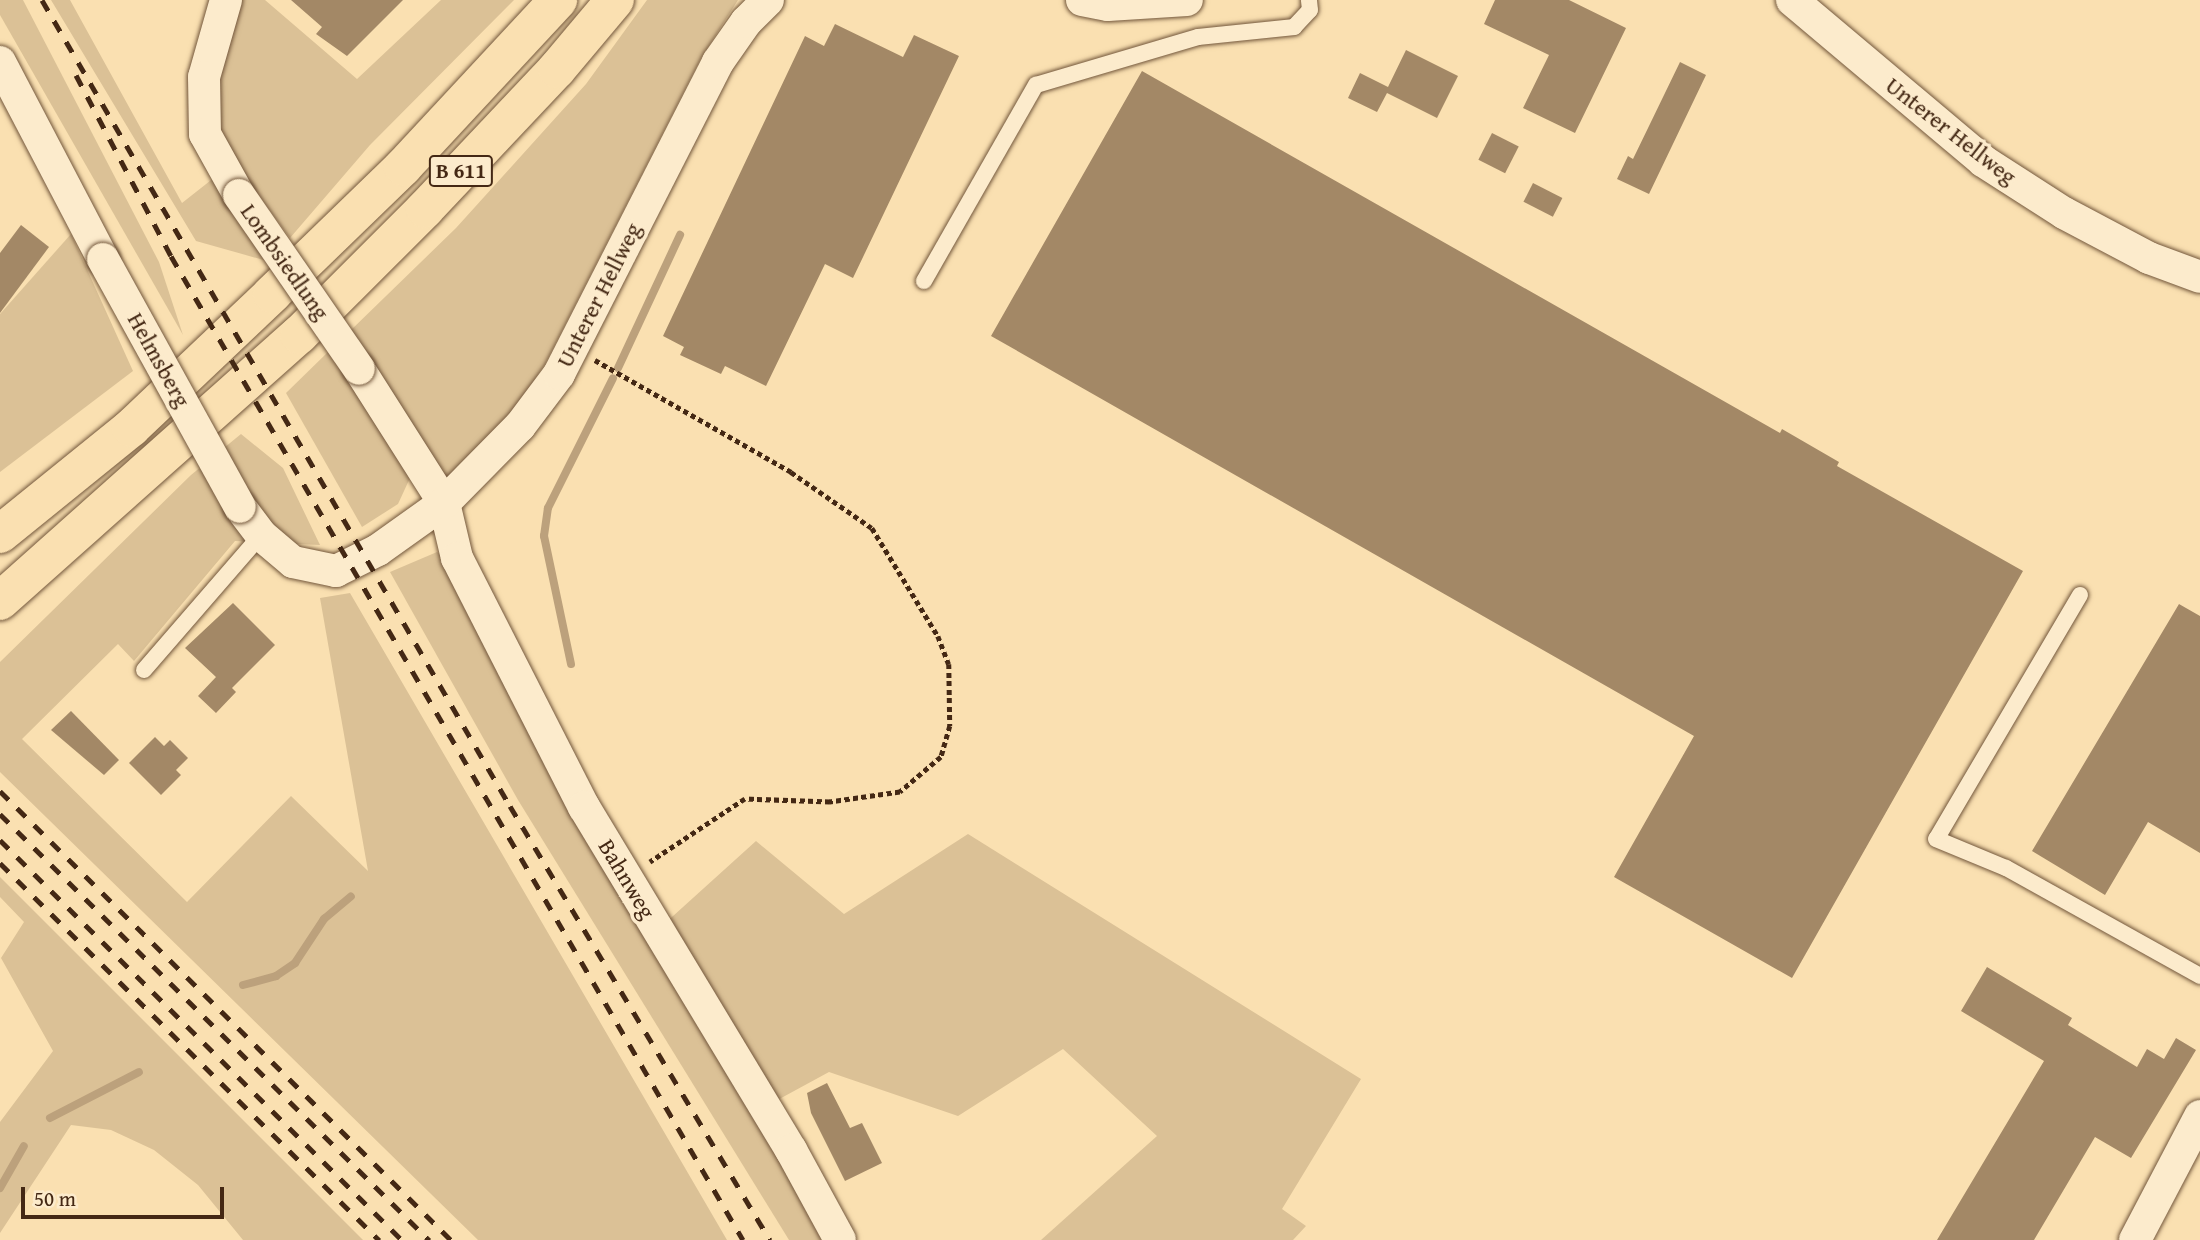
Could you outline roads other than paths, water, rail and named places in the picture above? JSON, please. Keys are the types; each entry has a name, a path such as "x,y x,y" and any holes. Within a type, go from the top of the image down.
{"highway":[{"name":"B 611","path":"0,534 131,428 272,295 403,167 558,0"},
{"name":"B 611","path":"0,601 299,335 425,209 557,69 615,0"}],"street":[{"name":"Lombsiedlung","path":"226,0 204,78 205,134 239,195 359,369 444,503"},
{"name":"Unterer Hellweg","path":"378,550 444,503 520,426 573,347 718,62 746,22 768,0"},
{"path":"1082,0 1108,5 1187,0"},
{"name":"Unterer Hellweg","path":"1792,0 1983,161 2064,214 2149,258 2200,277"},
{"name":"Helmsberg","path":"0,62 103,259 240,507 261,535 293,562 317,571 336,571 378,550"},
{"name":"Bahnweg","path":"444,503 457,558 584,807 791,1150 840,1240"},
{"path":"2135,1240 2200,1116"}],"lane":[{"path":"925,281 1036,85 1198,37 1294,27 1310,10 1309,0"},
{"path":"144,670 261,535"},
{"path":"2080,595 1936,839 2006,869 2200,976"}],"waterway":[{"path":"618,368 680,235"},
{"path":"571,664 544,536 548,508 613,378"},
{"path":"243,985 276,976 295,963 324,919 351,896"},
{"path":"50,1118 139,1072"},
{"path":"0,1188 24,1146"}],"railway":[{"path":"42,0 510,806 770,1240"},
{"path":"76,75 171,256 743,1240"},
{"path":"0,791 451,1240"},
{"path":"0,814 429,1240"},
{"path":"0,840 402,1240"},
{"path":"0,863 379,1240"}]}
